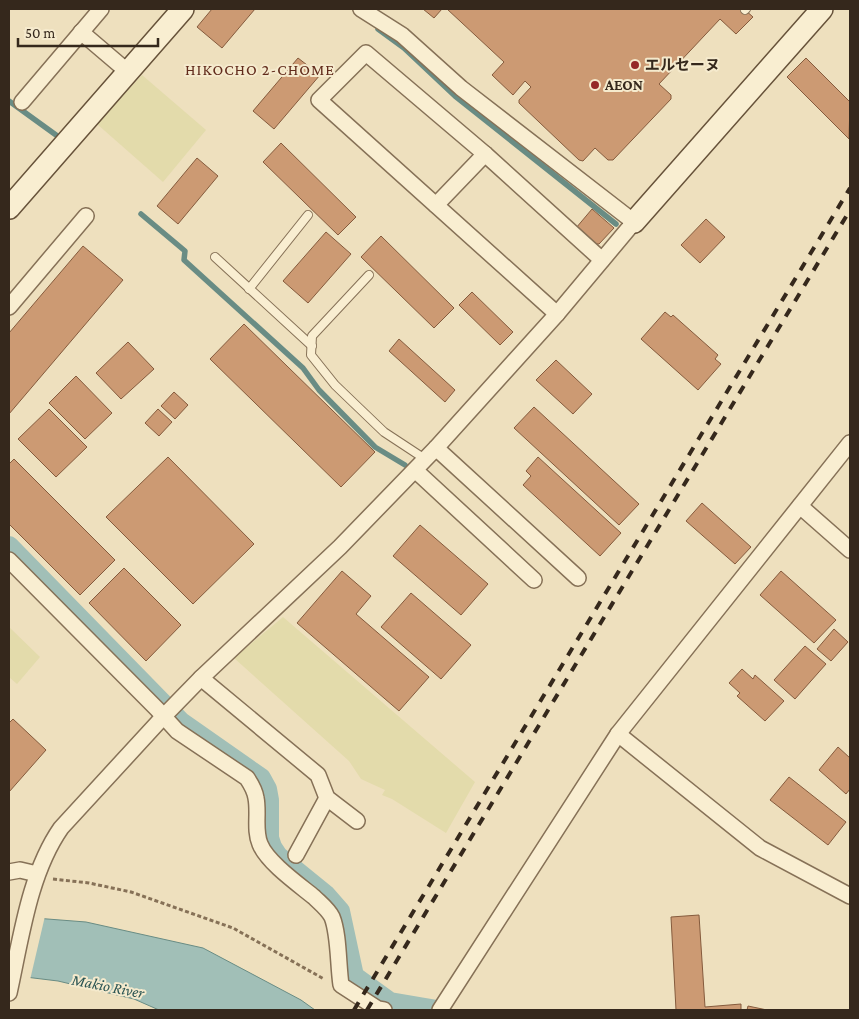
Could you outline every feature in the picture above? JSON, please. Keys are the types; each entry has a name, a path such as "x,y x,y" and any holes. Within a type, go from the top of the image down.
{"street":[{"path":"22,102 101,9"},
{"path":"9,208 183,9"},
{"path":"361,9 402,35 461,88 634,222"},
{"path":"9,994 49,845 61,828 201,678 340,547 425,459 557,314 634,222 822,9"},
{"path":"81,32 128,72"},
{"path":"557,314 319,100 366,53 485,154 602,260"},
{"path":"436,206 485,154"},
{"path":"10,302 86,216"},
{"path":"442,1007 618,734 850,443"},
{"path":"425,459 578,578"},
{"path":"425,459 534,580"},
{"path":"800,506 850,550"},
{"path":"9,560 177,731 247,778 254,789 257,799 259,842 266,854 324,906 332,917 341,985 378,1009 384,1010"},
{"path":"201,678 318,776 327,798 357,821"},
{"path":"618,734 760,848 850,896"},
{"path":"296,856 327,798"},
{"path":"9,872 20,870 40,878"}],"lane":[{"path":"249,289 308,215"},
{"path":"214,257 312,346"},
{"path":"369,275 312,336 311,355 335,386 384,432 425,459"}],"path":[{"path":"40,878 90,883 131,892 233,928 324,978 341,985"}],"shaded area":[{"path":"142,75 206,130 163,182 97,124"},
{"path":"283,617 475,782 446,833 392,799 382,795 385,790 361,779 349,761 234,658"},
{"path":"9,627 40,657 17,684 9,677"}],"water":[{"name":"Makio River","path":"9,916 86,922 203,948 301,1000 315,1010 159,1010 134,999 58,981 9,975"}],"pier":[{"path":"9,914 45,916 30,980 9,978"}],"building":[{"path":"212,9 255,9 222,48 197,27"},
{"path":"423,9 442,9 434,18"},
{"name":"AEON","path":"447,9 744,9 753,17 736,34 720,19 659,84 671,95 671,99 613,160 608,160 595,148 583,161 579,160 519,103 519,100 531,87 525,81 513,95 492,75 504,62"},
{"path":"298,58 320,75 274,129 253,111"},
{"path":"806,58 850,102 849,139 787,77"},
{"path":"281,143 356,217 338,235 263,162"},
{"path":"197,158 218,176 178,224 157,206"},
{"path":"592,209 614,228 599,244 594,244 576,228"},
{"path":"706,219 725,237 700,263 681,245"},
{"path":"326,232 351,254 308,303 283,281"},
{"path":"381,236 454,308 434,328 361,257"},
{"path":"83,246 123,280 9,414 9,333"},
{"path":"472,292 513,332 500,345 459,305"},
{"path":"665,312 671,317 673,315 718,355 715,359 721,364 698,390 641,339"},
{"path":"244,324 375,452 341,487 210,359"},
{"path":"399,339 455,390 445,402 389,351"},
{"path":"128,342 154,369 121,399 96,373"},
{"path":"556,360 592,394 573,414 536,380"},
{"path":"76,376 112,413 85,439 49,403"},
{"path":"174,392 188,405 175,419 161,406"},
{"path":"534,407 639,504 619,525 514,428"},
{"path":"49,409 87,447 56,477 18,439"},
{"path":"158,409 172,422 159,436 145,423"},
{"path":"168,457 254,544 193,604 106,517"},
{"path":"538,457 621,533 600,556 523,485 531,476 526,471"},
{"path":"14,459 115,560 80,595 9,524 9,464"},
{"path":"702,503 751,547 735,564 686,521"},
{"path":"420,525 488,584 461,615 393,556"},
{"path":"124,568 181,625 146,661 89,603"},
{"path":"342,571 371,596 356,614 429,677 399,711 297,623"},
{"path":"781,571 836,620 814,643 760,595"},
{"path":"411,593 471,645 441,679 381,627"},
{"path":"834,629 848,642 831,661 817,649"},
{"path":"805,646 826,664 795,699 774,680"},
{"path":"742,669 753,679 755,675 784,701 765,721 737,696 740,693 729,683"},
{"path":"13,719 46,750 9,792 9,723"},
{"path":"838,747 850,758 850,789 846,794 819,770"},
{"path":"789,777 846,822 828,845 770,800"},
{"path":"699,915 705,1007 741,1004 741,1010 676,1010 671,917"},
{"path":"748,1006 767,1010 747,1010"}],"waterway":[{"path":"378,29 404,48 455,96 616,224"},
{"path":"9,101 56,135"},
{"path":"141,214 185,251 184,260 303,368 319,390 375,447 405,465"},
{"path":"9,546 181,722 261,778 267,789 269,800 269,838 272,847 278,856 326,895 340,911 354,976 390,1002 437,1010"}],"railway":[{"path":"354,1010 850,188"},
{"path":"367,1010 850,210"}],"place":[{"name":"エルセーヌ","path":"635,65"},
{"name":"AEON","path":"595,85"}],"district":[{"name":"HIKOCHO 2-CHOME","path":"260,69"}]}
